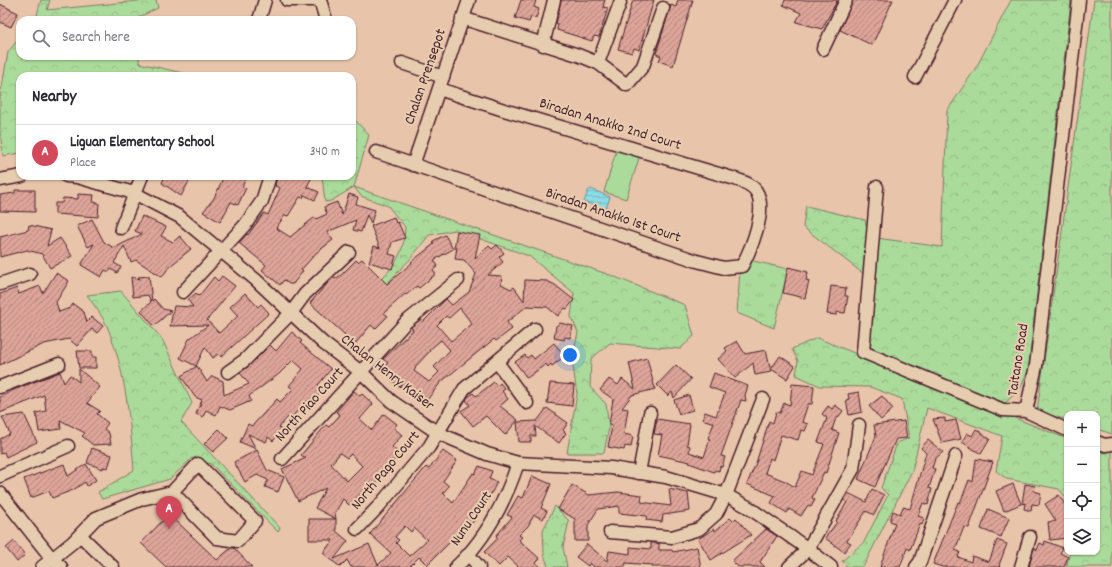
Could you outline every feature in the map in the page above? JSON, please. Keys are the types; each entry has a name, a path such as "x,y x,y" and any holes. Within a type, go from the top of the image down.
{"street":[{"path":"260,16 265,0"},
{"path":"287,0 313,0"},
{"path":"320,0 325,16"},
{"path":"543,45 554,0"},
{"path":"823,49 846,0"},
{"path":"915,77 955,0"},
{"name":"Taitano Road","path":"877,187 863,352 1003,410 1026,411 1036,366 1079,0"},
{"name":"Chalan Prensepot","path":"413,165 462,18 465,1"},
{"path":"598,63 620,3"},
{"path":"462,18 598,63 627,84 643,66 663,8"},
{"path":"402,63 443,77"},
{"name":"Biradan Anakko 2nd Court","path":"439,89 504,110 732,178 749,185 756,191 761,204"},
{"path":"376,152 413,165"},
{"name":"Biradan Anakko 1st Court","path":"413,165 697,261 724,268 742,266 755,237 761,204"},
{"path":"0,180 16,177"},
{"name":"Chalan Henry Kaiser","path":"88,180 134,193 180,217 222,251 323,344 361,372 391,400 438,433 487,454 518,463 578,465 666,477 726,495 748,507 808,548 831,567"},
{"path":"121,228 140,180"},
{"path":"182,292 245,225 262,201 269,180"},
{"path":"228,372 245,360 291,313 305,294 349,252"},
{"path":"0,284 30,274"},
{"name":"North Piao Court","path":"282,459 406,322 458,280"},
{"name":"North Pago Court","path":"357,529 408,473 438,433 464,389 535,329"},
{"path":"497,362 527,403"},
{"path":"0,388 59,364"},
{"path":"610,532 672,537 699,529 716,514 726,495 763,399"},
{"path":"1026,411 1064,429"},
{"path":"639,473 650,414"},
{"path":"789,567 808,548 853,469 859,425"},
{"path":"1100,443 1105,445 1112,444"},
{"path":"0,476 68,446"},
{"path":"916,567 920,562 956,456"},
{"name":"Nunu Court","path":"456,567 469,555 499,511 518,463"},
{"path":"42,567 57,563 96,518 142,499 172,492 198,464 255,521 238,541 217,538 172,492"},
{"path":"0,493 57,563"},
{"path":"80,535 113,567"},
{"path":"1021,567 1030,537"},
{"path":"469,555 480,567"}],"green space":[{"path":"41,0 50,0 47,10 149,0 156,0 158,8 141,16 36,16"},
{"path":"1011,0 1071,0 1028,371 1020,389 1005,403 869,349 874,282 803,227 806,206 865,220 869,237 942,247 947,111 977,66"},
{"path":"1094,0 1112,0 1112,434 1100,430 1100,411 1064,411 1064,419 1037,411"},
{"path":"16,42 16,60 139,60 139,63 178,72 16,72 16,154 3,156 0,132 0,98 8,52"},
{"path":"356,121 369,135 354,187 331,201 325,202 322,180 356,180"},
{"path":"617,148 640,155 626,199 604,192"},
{"path":"354,187 610,275 685,305 694,336 680,349 610,343 591,359 590,387 606,404 609,427 604,453 567,453 577,394 572,359 578,332 571,317 574,293 529,256 455,230 429,235 411,258 383,288 371,289 396,262 402,247 405,227 388,206 361,196"},
{"path":"749,260 788,269 774,328 737,313 740,271"},
{"path":"121,291 162,339 192,403 181,422 280,528 278,532 211,464 192,458 170,479 102,499 98,492 134,470 129,415 119,361 107,326 87,295"},
{"path":"817,338 1064,438 1064,495 1059,489 1007,479 996,471 1002,436 927,408 912,471 863,567 848,567 842,561 864,542 888,495 881,488 897,443 909,438 902,399 870,387 820,386 796,375 798,361 792,349"},
{"path":"1100,451 1107,453 1112,451 1112,567 1066,567 1069,555 1100,555"},
{"path":"555,506 569,521 563,547 567,567 548,567 544,554 543,530"}],"water":[{"path":"591,189 610,197 606,209 584,202 588,191"}],"building":[{"path":"521,0 536,0 534,7 539,9 536,18 531,17 529,22 515,18"},
{"path":"561,0 605,0 603,7 608,8 599,37 594,36 592,41 557,30 558,24 556,24"},
{"path":"633,0 654,0 639,50 634,48 632,53 618,49"},
{"path":"678,0 693,0 673,66 659,61 661,56 656,54 671,5 676,7"},
{"path":"785,0 837,1 822,29 796,22 801,13 783,5"},
{"path":"853,0 893,0 872,45 840,30"},
{"path":"0,4 18,13 11,27 0,22"},
{"path":"163,180 190,180 181,196 162,183"},
{"path":"222,180 245,180 242,187 246,188 238,205 231,202 220,222 203,212 214,198"},
{"path":"276,180 310,180 307,187 319,192 315,200 304,195 303,198 300,197 288,216 285,215 276,228 290,237 315,217 316,219 327,214 324,207 337,202 342,215 349,194 358,197 356,204 375,210 371,223 367,215 361,232 353,230 356,220 327,232 333,240 316,253 301,270 303,271 293,284 289,284 284,280 280,285 262,270 266,265 239,243 247,234 248,235 264,213 268,215 280,188 275,186"},
{"path":"15,190 35,190 35,212 0,211 0,195 15,193"},
{"path":"78,194 94,195 93,202 99,203 98,217 55,214 55,203 62,203 63,198 78,199"},
{"path":"142,216 166,227 161,236 173,242 180,236 191,249 169,267 162,277 136,260 131,262 124,246 114,263 121,267 117,273 111,269 109,272 105,270 101,277 81,265 94,244 88,247 77,226 92,219 104,242 114,248 142,234 135,231"},
{"path":"394,217 396,223 398,222 405,238 392,242 389,254 396,256 392,269 369,262 374,246 380,248 371,226"},
{"path":"29,225 51,230 47,246 60,238 72,256 50,268 42,254 27,250 0,257 0,237 28,230"},
{"path":"457,231 480,235 475,258 489,246 492,249 497,245 504,253 499,257 503,262 488,275 502,276 501,284 511,289 514,287 524,301 525,280 547,281 555,285 574,300 567,309 565,308 558,316 547,307 527,306 507,322 512,329 496,341 494,339 441,382 427,400 403,383 400,387 390,379 395,373 385,366 388,363 383,359 413,330 411,327 421,319 423,322 446,299 452,305 469,292 476,274 464,260 455,259 457,247 454,249","holes":["460,308 472,324 451,341 437,325 446,316 449,318","441,340 450,350 434,367 439,372 429,382 414,371 416,368 415,367 430,351 429,350"]},
{"path":"445,235 453,249 434,260 438,266 433,270 436,274 419,288 417,286 406,295 405,294 384,313 388,316 375,329 371,325 355,344 310,303 333,277 335,279 341,275 356,260 358,262 362,259 387,284 434,244 433,241"},
{"path":"788,267 808,272 806,280 809,281 805,298 783,293"},
{"path":"56,273 69,281 56,302 59,312 70,308 73,304 84,312 87,322 92,317 103,326 97,333 92,329 77,346 69,339 44,344 0,365 0,294 17,288 19,294 40,286 43,293"},
{"path":"149,276 152,301 154,299 163,309 171,311 154,326 141,311 151,302 148,295 133,297 131,277 140,279 138,277"},
{"path":"222,276 235,286 207,320 219,333 238,316 230,307 245,293 258,307 261,304 269,313 221,357 218,354 213,358 205,347 196,366 180,358 189,339 208,325 170,326 174,306 193,307 188,300 196,293 199,296 214,277 218,281"},
{"path":"831,286 846,288 845,296 848,296 845,313 837,312 837,315 827,314"},
{"path":"560,323 573,326 570,338 565,337 564,340 554,338 556,326"},
{"path":"292,332 302,341 300,343 331,369 318,385 323,390 309,403 307,401 290,419 288,417 279,427 282,430 273,441 268,437 266,442 248,434 256,449 240,442 248,424 252,426 277,399 280,402 293,389 289,386 303,369 293,360 279,374 249,396 251,401 230,410 220,406 216,415 206,410 203,417 196,414 202,400 195,397 181,376 197,366 207,382 212,376 223,381 224,395 249,384 240,373 270,345 276,351"},
{"path":"737,341 745,354 766,350 771,372 755,375 753,363 735,378 718,359 727,351 725,348"},
{"path":"554,343 565,356 552,366 551,364 548,367 546,364 527,378 515,362 525,355 527,358 531,355 534,359"},
{"path":"77,351 92,351 92,357 96,357 96,368 79,368"},
{"path":"780,356 795,366 787,379 771,369"},
{"path":"647,358 655,389 632,395 622,408 628,409 624,434 633,436 631,447 625,446 624,450 608,447 612,426 609,425 613,399 600,390 609,379 618,385 622,379 635,389 629,363"},
{"path":"676,365 691,379 674,398 672,392 668,396 657,385"},
{"path":"79,369 100,387 87,403 100,411 97,414 108,423 104,429 109,433 111,444 93,445 82,436 85,433 60,420 61,429 39,432 36,413 46,411 44,395 0,413 0,397 16,389 60,372 64,383 70,375 79,382"},
{"path":"714,373 748,386 745,395 746,401 741,400 721,456 725,457 722,467 720,466 719,471 715,470 714,472 689,463 690,462 658,455 662,435 654,434 657,419 690,424 687,445 690,446 689,452 704,457 710,439 708,438 714,423 702,419 705,412 716,416 725,393 709,387"},
{"path":"494,382 497,386 500,383 505,389 502,391 508,399 500,406 518,420 505,435 486,416 473,426 461,411 470,405 466,400 468,397 473,393 476,396"},
{"path":"550,383 574,385 572,406 547,403"},
{"path":"792,384 814,386 812,404 808,404 802,422 808,424 805,431 801,430 798,440 781,435 773,460 770,458 765,473 785,481 795,487 802,471 812,475 824,444 818,442 827,418 822,414 828,406 832,409 835,405 843,411 835,421 832,430 839,433 826,473 824,472 812,498 815,500 811,507 808,505 801,516 789,509 787,513 771,503 775,496 747,484 756,463 769,421 773,423 776,412 780,413 784,403 790,405"},
{"path":"354,391 360,396 362,394 373,404 360,419 372,430 384,414 397,424 394,428 402,435 392,447 400,454 381,474 383,476 370,491 367,488 349,505 343,499 335,513 336,519 315,508 326,488 298,501 282,469 306,458 301,455 326,425 329,427 340,415 336,412","holes":["340,453 347,458 351,454 362,466 347,481 331,464"]},
{"path":"859,392 862,412 849,415 846,400 849,399 848,394"},
{"path":"689,395 693,410 679,414 674,400"},
{"path":"882,396 893,409 881,420 869,406"},
{"path":"547,408 568,423 563,430 566,433 559,443 535,426 536,436 531,436 531,442 519,442 517,422 537,421"},
{"path":"24,414 37,442 6,457 4,452 0,454 0,439 10,434 2,417"},
{"path":"945,418 945,422 956,420 961,439 942,443 933,419"},
{"path":"904,421 907,438 896,439 875,487 858,479 876,436 874,425"},
{"path":"219,429 228,438 213,452 204,444"},
{"path":"976,429 990,439 981,454 962,442 967,433 972,436"},
{"path":"928,440 943,452 935,459 932,468 935,469 929,488 932,489 928,505 923,503 918,516 924,518 922,525 920,524 910,550 907,548 900,567 880,567 895,523 890,521 893,511 900,514 903,507 910,509 926,453 921,448"},
{"path":"92,448 112,455 108,468 103,467 103,469 87,463"},
{"path":"257,450 267,470 284,477 278,492 265,487 268,480 257,475 245,482 234,462"},
{"path":"443,451 457,461 443,481 449,486 443,493 453,503 473,473 475,474 479,466 492,471 489,479 497,482 473,522 462,533 460,532 427,565 419,557 409,567 351,567 347,560 340,567 323,553 333,540 309,540 309,519 336,519 336,531 348,541 334,559 369,544 378,565 391,553 370,534 426,467 429,469","holes":["405,526 411,532 414,528 427,540 409,556 396,543 399,540 395,537"]},
{"path":"976,459 993,462 969,528 964,527 955,550 960,552 958,557 971,562 972,556 989,562 997,540 1007,544 999,565 1001,567 942,567 933,564 958,502 960,503 969,480 973,482"},
{"path":"64,464 68,476 86,464 96,480 87,486 85,482 73,490 52,498 49,491 31,498 24,479"},
{"path":"532,476 551,484 541,508 547,511 543,519 534,515 528,526 519,535 522,537 519,540 540,559 536,563 541,567 519,567 508,557 499,566 484,552 498,538 496,536 512,517 507,515 518,496 523,498"},
{"path":"1013,484 1021,504 1004,511 996,491"},
{"path":"1025,484 1035,486 1034,491 1041,493 1039,505 1032,504 1031,511 1024,509 1025,503 1022,504"},
{"path":"572,485 589,495 618,492 642,495 641,502 671,506 669,489 688,493 690,511 663,515 662,522 646,520 647,516 619,513 619,506 598,509 588,525 588,541 575,541 575,519 558,509"},
{"path":"872,489 884,495 874,515 866,511 847,541 851,543 844,552 825,538 837,522 836,521 847,502 844,500 848,493 866,502"},
{"path":"1059,495 1064,503 1064,538 1050,540 1048,522 1056,521 1045,504"},
{"path":"988,509 1009,518 1001,537 981,529"},
{"path":"169,514 217,560 231,548 234,548 252,567 166,567 141,543"},
{"path":"730,518 733,521 736,518 751,535 711,560 698,539 714,529 715,531"},
{"path":"766,529 777,536 760,562 765,567 738,567 732,561"},
{"path":"14,541 25,555 17,562 6,548"},
{"path":"1045,541 1063,548 1060,553 1068,557 1064,567 1029,567 1034,548 1037,550 1040,543 1044,545"},
{"path":"651,543 659,543 659,550 672,550 673,552 697,547 701,567 652,567 652,565 626,563 625,567 594,567 590,563 588,566 576,557 587,544 607,561 609,551 630,554 630,547 651,549"}],"place":[{"name":"Liguan Elementary School","path":"169,529"}]}
